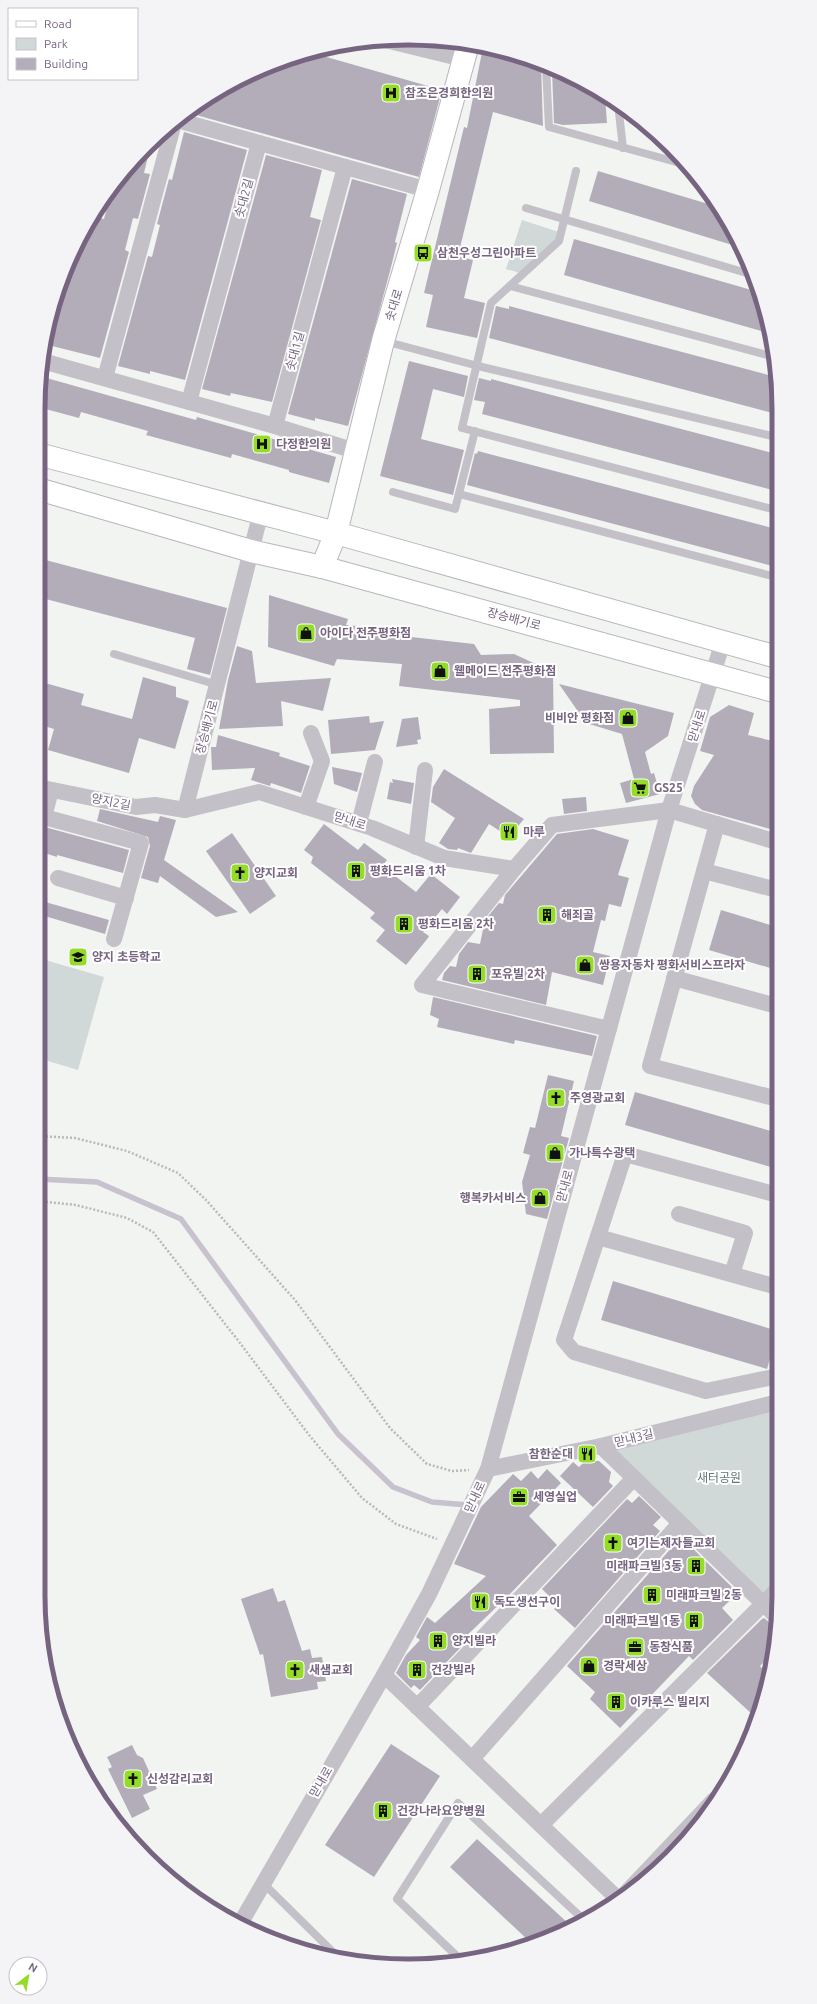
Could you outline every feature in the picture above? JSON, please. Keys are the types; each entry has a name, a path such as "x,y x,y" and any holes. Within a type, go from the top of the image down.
{"street":[{"path":"425,46 466,52"},
{"name":"솟대로","path":"322,567 336,533 383,341 428,190 466,52"},
{"path":"184,122 428,190"},
{"path":"105,378 171,133"},
{"name":"솟대2길","path":"189,402 259,143"},
{"name":"솟대1길","path":"275,426 345,167"},
{"path":"48,363 275,426 356,451"},
{"path":"45,456 261,512 772,656"},
{"name":"장승배기로","path":"45,491 251,551 322,567 772,691"},
{"name":"장승배기로","path":"185,810 261,512"},
{"name":"맏내로","path":"243,1919 384,1675 429,1594 488,1469 669,810 714,674 723,642"},
{"path":"306,807 322,761 310,733"},
{"path":"359,823 375,762"},
{"path":"416,846 425,770"},
{"name":"양지2길","path":"45,789 136,807 155,805 185,810"},
{"name":"맏내로","path":"185,810 259,792 359,823 444,858 514,869"},
{"path":"609,1029 422,985 514,869 552,825 669,810 772,840"},
{"path":"45,817 140,843 114,940"},
{"path":"717,824 650,1066 772,1097"},
{"path":"704,871 772,889"},
{"path":"58,878 126,898"},
{"path":"674,978 772,1004"},
{"path":"772,1193 625,1154 564,1340 574,1352 706,1391 772,1377"},
{"path":"679,1214 745,1233 732,1274"},
{"path":"598,1237 732,1274 772,1288"},
{"name":"맏내3길","path":"488,1469 601,1446 772,1403"},
{"path":"601,1446 771,1612"},
{"path":"417,1707 634,1478"},
{"path":"472,1759 680,1524"},
{"path":"541,1826 772,1595"},
{"path":"384,1675 614,1895"},
{"path":"648,1869 692,1823"}],"lane":[{"path":"546,72 549,127 676,162"},
{"path":"619,112 623,148"},
{"path":"576,171 559,241 491,303 478,366 462,428 772,509"},
{"path":"526,208 745,273"},
{"path":"510,286 768,355"},
{"path":"383,341 478,366 772,436"},
{"path":"393,492 455,509 475,431"},
{"path":"459,494 772,576"},
{"path":"114,654 218,685"},
{"path":"457,1956 397,1899 458,1803 580,1916"},
{"path":"263,1883 333,1951"}],"path":[{"path":"45,1136 75,1138 127,1151 178,1173 206,1200 295,1300 390,1428 427,1464 452,1471 488,1469"},
{"path":"45,1202 76,1205 127,1218 153,1232 240,1343 309,1435 362,1498 396,1524 452,1544"}],"green space":[{"path":"522,220 562,233 523,274 506,269"},
{"path":"45,960 104,977 78,1070 45,1060"},
{"name":"새터공원","path":"772,1403 772,1595 763,1604 601,1446"}],"building":[{"path":"482,53 503,57 541,70 543,126 493,112 458,256 473,260 464,298 485,303 477,338 426,327 433,295 424,293 464,127 467,128"},
{"path":"321,55 442,90 419,177 195,115 248,82 292,64"},
{"path":"552,75 569,82 606,103 607,123 563,125 554,123"},
{"path":"184,132 247,150 185,380 150,371 150,374 118,366 148,256 152,257 160,225 157,224 169,179 172,180"},
{"path":"149,154 144,173 150,174 138,219 133,218 125,250 129,252 100,358 51,346 57,314 73,269 82,248 100,218 104,219 108,205 120,187"},
{"path":"266,155 322,170 310,217 321,220 272,402 231,393 230,396 202,389"},
{"path":"598,171 709,204 734,245 589,201"},
{"path":"352,179 407,194 395,242 397,243 390,271 348,426 315,418 315,421 288,414"},
{"path":"574,239 752,290 764,332 564,275"},
{"path":"496,306 509,309 509,306 770,375 772,413 489,338"},
{"path":"409,361 468,376 464,397 433,389 421,439 464,450 453,495 380,476"},
{"path":"47,378 196,420 197,417 336,457 329,483 232,454 231,458 146,435 148,431 81,412 79,418 45,409"},
{"path":"479,378 491,381 491,379 772,453 772,490 482,414 485,402 474,400"},
{"path":"478,451 772,528 772,566 467,485 475,453 477,454"},
{"path":"45,560 227,608 210,675 187,669 195,638 45,599"},
{"path":"269,595 348,619 346,625 393,629 393,635 474,644 481,655 514,654 553,672 554,753 490,754 489,709 520,706 520,700 399,686 402,664 337,659 334,666 268,647"},
{"path":"237,646 252,651 256,683 331,678 323,711 281,701 283,726 219,729 228,680"},
{"path":"143,677 176,687 176,697 189,701 175,749 139,738 129,773 48,750 54,729 45,726 45,683 84,694 81,705 132,719"},
{"name":"비비안 평화점","path":"559,684 674,713 668,736 645,752 651,774 654,773 660,794 626,803 620,783 634,779 622,734 586,723"},
{"path":"729,705 754,713 748,735 772,741 772,830 702,810 695,804 691,796 694,786 714,755 700,751 710,717"},
{"path":"369,716 370,723 384,721 375,750 331,754 328,720"},
{"path":"418,717 421,739 417,740 418,744 396,747 402,719"},
{"path":"218,735 280,753 279,756 310,766 301,793 271,783 270,786 251,780 255,768 212,770 211,747 216,747"},
{"path":"332,767 362,773 357,792 334,784"},
{"path":"444,769 524,819 509,837 489,824 471,853 458,848 457,850 448,849 439,843 455,818 431,802 433,787"},
{"path":"392,779 414,783 411,804 387,799 390,782 393,783"},
{"path":"586,797 587,811 564,814 562,799"},
{"path":"100,809 158,822 160,816 176,820 164,860 238,912 216,917 160,876 158,883 141,878 150,846 148,837 97,821"},
{"path":"324,824 358,850 364,843 387,860 382,866 416,892 431,874 460,897 447,914 442,909 423,932 429,936 428,938 406,965 376,941 385,930 370,918 375,913 311,863 313,857 304,850"},
{"path":"45,827 129,850 123,873 57,855 57,857 45,853"},
{"path":"593,829 629,840 618,875 629,878 621,907 609,904 605,921 601,920 593,952 610,956 603,985 552,972 546,1005 442,980 444,973 450,966 456,967 459,954 468,942 480,944 485,920 499,903 503,904 505,895 557,834"},
{"name":"양지교회","path":"232,833 276,896 250,914 206,851"},
{"path":"45,902 109,920 105,934 45,916"},
{"path":"721,910 772,925 772,969 709,950"},
{"path":"433,997 597,1036 592,1056 515,1040 514,1044 437,1027 439,1019 430,1015"},
{"path":"548,1075 574,1081 561,1136 569,1138 547,1219 526,1214 522,1182 530,1155 523,1153 530,1127 535,1128"},
{"path":"635,1092 772,1131 772,1167 625,1125"},
{"path":"613,1281 772,1329 772,1352 767,1369 601,1320"},
{"path":"585,1461 599,1461 611,1472 609,1482 613,1486 593,1507 560,1476 573,1462 579,1467"},
{"path":"547,1469 561,1483 529,1516 557,1545 509,1595 458,1644 461,1647 420,1690 414,1685 411,1688 396,1673 406,1655 420,1640 416,1637 427,1617 435,1623 486,1576 454,1564 481,1507 513,1474 521,1481 531,1471 538,1479"},
{"name":"여기는제자들교회","path":"639,1496 661,1517 653,1525 660,1531 575,1628 554,1609 558,1605 542,1589 627,1499 632,1503"},
{"path":"681,1537 738,1593 722,1608 733,1620 693,1660 689,1656 620,1728 590,1699 595,1692 567,1666"},
{"path":"273,1588 278,1602 285,1600 302,1651 310,1649 312,1658 322,1657 326,1681 317,1682 318,1689 271,1697 263,1654 260,1655 241,1599"},
{"path":"764,1618 771,1623 769,1643 766,1660 760,1666 764,1671 760,1690 752,1714 707,1673"},
{"name":"건강나라요양병원","path":"391,1744 440,1776 374,1877 325,1845"},
{"name":"신성감리교회","path":"132,1745 137,1755 143,1758 157,1789 143,1795 150,1809 132,1818 108,1769 112,1767 107,1757"},
{"path":"477,1839 567,1923 527,1939 450,1867"}],"waterway":[{"path":"45,1179 97,1182 181,1219 338,1434 393,1487 432,1502 468,1505"}],"place":[{"name":"참조은경희한의원","path":"391,93"},
{"name":"삼천우성그린아파트","path":"423,253"},
{"name":"다정한의원","path":"262,444"},
{"name":"아이다 전주평화점","path":"306,633"},
{"name":"웰메이드 전주평화점","path":"440,671"},
{"name":"비비안 평화점","path":"628,718"},
{"name":"GS25","path":"640,788"},
{"name":"마루","path":"509,832"},
{"name":"평화드리움 1차","path":"356,871"},
{"name":"양지교회","path":"240,873"},
{"name":"해죄골","path":"547,915"},
{"name":"평화드리움 2차","path":"404,924"},
{"name":"양지 초등학교","path":"78,957"},
{"name":"쌍용자동차 평화서비스프라자","path":"585,965"},
{"name":"포유빌 2차","path":"477,974"},
{"name":"주영광교회","path":"556,1098"},
{"name":"가나특수광택","path":"555,1153"},
{"name":"행복카서비스","path":"540,1198"},
{"name":"참한순대","path":"587,1454"},
{"name":"세영실업","path":"519,1497"},
{"name":"여기는제자들교회","path":"613,1543"},
{"name":"미래파크빌 3동","path":"696,1566"},
{"name":"미래파크빌 2동","path":"652,1595"},
{"name":"독도생선구이","path":"480,1602"},
{"name":"미래파크빌 1동","path":"694,1621"},
{"name":"양지빌라","path":"438,1641"},
{"name":"동창식품","path":"635,1647"},
{"name":"경락세상","path":"589,1666"},
{"name":"새샘교회","path":"295,1670"},
{"name":"건강빌라","path":"417,1670"},
{"name":"이카루스 빌리지","path":"616,1702"},
{"name":"신성감리교회","path":"133,1779"},
{"name":"건강나라요양병원","path":"383,1811"}]}
